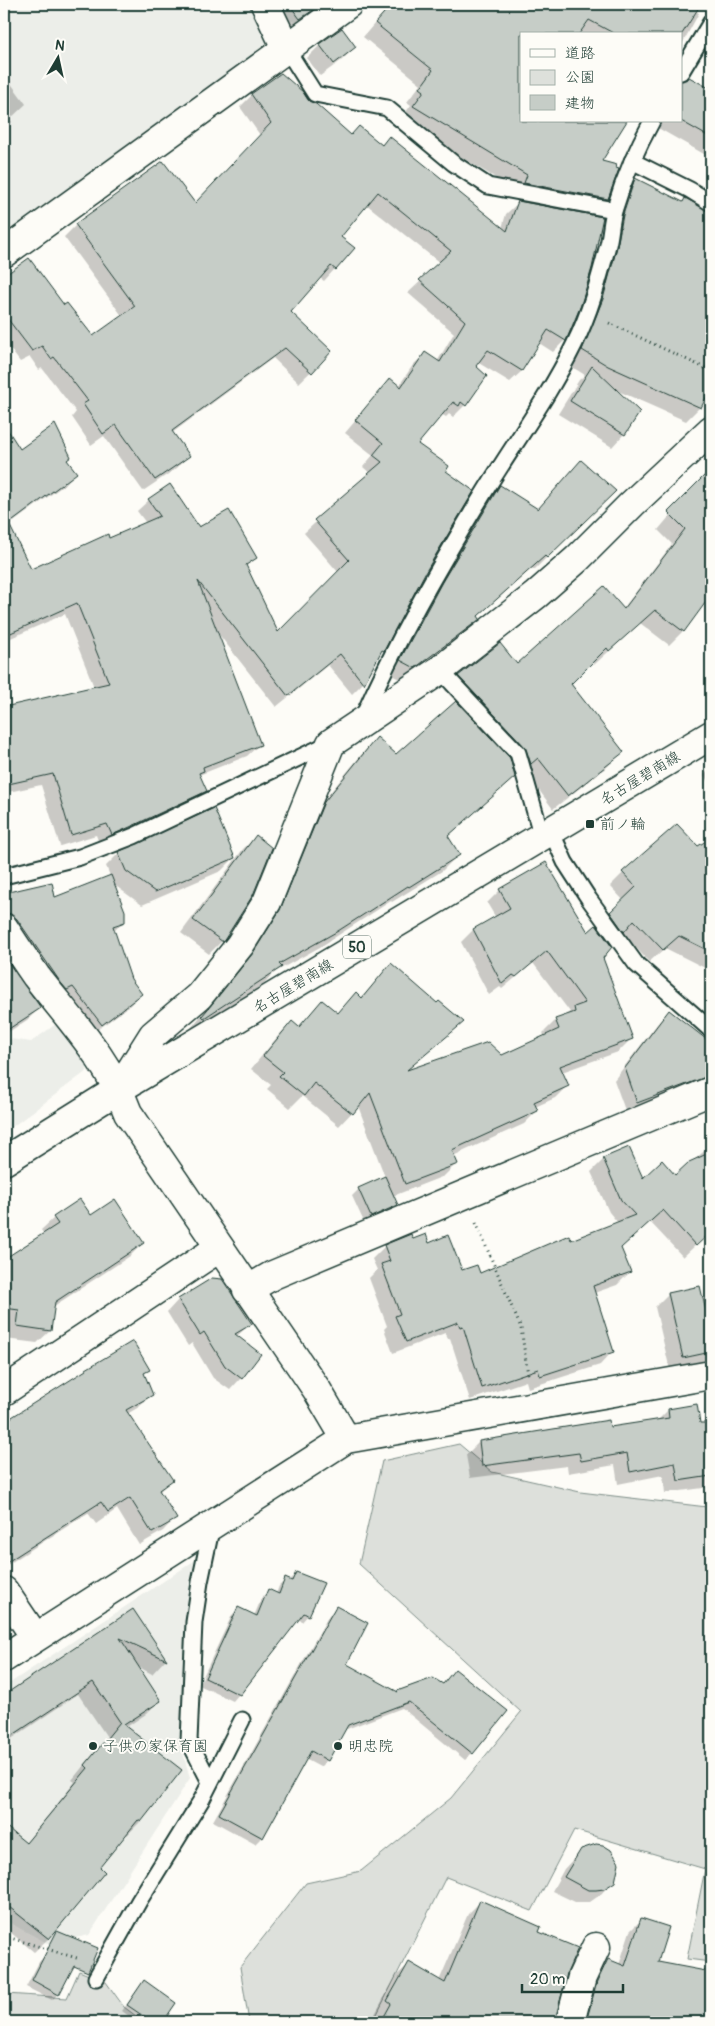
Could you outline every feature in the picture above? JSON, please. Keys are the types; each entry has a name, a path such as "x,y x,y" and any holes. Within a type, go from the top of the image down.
{"street":[{"path":"266,4 286,48"},
{"path":"4,253 348,4"},
{"path":"120,1089 153,1035 199,996 240,944 267,902 332,742 440,670 536,595 577,559 711,430"},
{"name":"名古屋碧南線","path":"4,1161 120,1089 711,735"},
{"path":"4,928 34,973 100,1057 120,1089 128,1113 317,1390 346,1439"},
{"path":"247,1290 273,1275 711,1091"},
{"path":"4,1391 219,1248"},
{"path":"4,1658 346,1439 711,1375"},
{"path":"4,1591 36,1637"},
{"path":"570,2022 582,1977 596,1947"}],"lane":[{"path":"682,70 711,22"},
{"path":"286,48 315,94 387,108 453,163 488,186 614,210"},
{"path":"360,723 384,668 411,617 482,495 555,383 588,313 609,243 614,210 632,161 652,122"},
{"path":"632,161 711,202"},
{"path":"440,670 518,753 547,834 589,900 636,964 711,1030"},
{"path":"4,876 80,857 134,836 332,742"},
{"path":"210,1782 189,1741 194,1622 212,1525"},
{"path":"99,1972 210,1782 242,1720"}],"path":[{"path":"588,313 711,371"},
{"path":"464,1195 521,1328 532,1406"},
{"path":"4,1936 99,1972"}],"shaded area":[{"path":"4,4 258,4 268,21 267,43 4,238"},
{"path":"274,4 325,4 300,23 282,19"},
{"path":"56,1024 87,1065 87,1071 4,1133 4,1038 31,1042"},
{"name":"子供の家保育園","path":"194,1561 189,1586 185,1627 182,1739 183,1753 190,1778 89,1935 49,1944 4,1920 4,1687"}],"green space":[{"path":"459,1444 492,1472 580,1492 711,1506 711,1962 687,1959 705,1869 574,1830 532,1911 446,1877 373,2022 249,2022 240,1967 306,1883 361,1871 451,1798 521,1712 359,1564 382,1461"},
{"path":"79,1971 106,1982 124,2007 144,2022 5,2022 6,1994 67,1998"}],"building":[{"path":"289,4 322,4 300,19"},
{"path":"392,4 701,4 682,34 682,32 611,32 589,20 580,32 520,32 520,122 626,122 602,161 617,165 616,168 619,169 608,199 524,183 527,175 413,106 424,91 420,88 433,70 375,23"},
{"path":"342,28 356,47 334,64 319,44"},
{"path":"281,73 303,92 309,101 316,104 351,135 359,126 382,145 389,136 507,231 518,201 603,217 592,268 581,305 566,341 548,330 522,371 488,350 476,366 487,376 466,406 461,402 459,406 453,402 418,444 449,466 446,471 474,491 425,573 384,651 382,650 364,684 340,654 288,696 198,581 261,745 203,767 204,771 199,773 207,791 112,835 107,824 71,835 53,774 4,785 4,707 109,683 77,603 4,636 4,424 20,449 55,424 71,457 67,460 77,473 9,524 31,569 108,534 109,538 160,516 148,499 170,484 199,527 229,510 257,558 246,565 278,632 349,560 314,520 382,462 373,455 383,443 355,420 390,378 401,387 425,352 440,362 465,321 419,280 451,251 378,192 341,237 355,248 336,270 331,266 291,312 332,351 312,373 285,348 172,431 190,456 155,480 116,425 103,434 83,404 88,401 54,357 51,359 42,346 32,351 4,314 4,276 29,258 64,305 67,303 93,336 135,306 75,224 163,161 195,203 271,123 251,94"},
{"path":"689,77 711,89 711,138 682,122 682,80"},
{"path":"635,178 683,202 685,198 711,212 711,387 701,408 608,366 582,350 603,299 617,247 623,215"},
{"path":"592,366 640,412 625,435 570,401"},
{"path":"581,460 616,491 547,558 545,556 478,616 480,619 415,668 400,660 442,582 500,485 538,509"},
{"path":"711,469 711,595 684,632 655,610 609,651 607,648 571,684 624,752 568,796 538,758 531,764 525,747 458,676 500,643 517,664 604,586 624,609 685,529 668,512"},
{"path":"456,701 510,758 515,777 448,836 460,855 338,931 279,964 282,967 204,1018 202,1016 253,953 280,910 324,802 377,737 396,754"},
{"path":"214,808 235,858 155,892 126,871 118,852"},
{"path":"677,824 698,846 711,838 711,952 679,936 663,950 634,920 624,932 610,912 636,887 622,872"},
{"path":"256,835 272,848 253,895 223,942 193,920"},
{"path":"546,862 588,932 596,925 612,947 603,958 633,1039 560,1066 569,1086 534,1102 538,1111 452,1150 458,1164 405,1184 370,1093 353,1114 314,1083 304,1096 279,1076 283,1072 263,1056 292,1021 299,1027 322,1000 338,1013 356,992 362,998 391,963 437,1003 439,1001 464,1022 407,1070 488,1042 502,1055 559,1029 555,1019 575,1012 574,1007 585,1003 547,951 516,977 513,975 502,984 473,929 510,908 499,889"},
{"path":"111,875 125,911 125,922 113,926 131,979 142,994 102,1025 73,987 67,990 61,983 17,919 11,914 4,912 4,893 52,882 55,897"},
{"path":"4,956 41,1008 4,1032"},
{"path":"669,1010 711,1043 711,1075 637,1103 625,1068"},
{"path":"629,1147 643,1178 662,1160 675,1175 689,1162 711,1152 711,1232 696,1246 663,1210 621,1248 631,1272 593,1286 614,1352 540,1376 538,1369 482,1388 463,1326 460,1327 458,1322 406,1342 395,1316 400,1314 381,1264 390,1261 384,1245 411,1234 413,1239 426,1234 429,1243 448,1235 462,1270 477,1265 480,1273 569,1235 571,1240 635,1215 621,1200 603,1158"},
{"path":"385,1176 398,1205 371,1217 358,1188"},
{"path":"80,1199 91,1215 115,1199 144,1243 55,1302 51,1331 17,1326 19,1310 4,1308 4,1259 58,1224 53,1217"},
{"path":"212,1278 222,1279 252,1324 235,1334 261,1354 242,1379 225,1366 204,1332 200,1335 178,1299"},
{"path":"700,1286 711,1332 711,1352 683,1358 668,1293"},
{"path":"133,1341 150,1370 144,1373 153,1395 126,1410 173,1480 159,1490 177,1519 152,1533 130,1498 108,1512 101,1502 4,1564 4,1422"},
{"path":"697,1404 700,1423 706,1423 711,1459 711,1476 678,1481 675,1463 630,1472 627,1453 581,1461 579,1453 482,1466 479,1441 609,1420 610,1427 669,1418 668,1409"},
{"path":"296,1572 324,1583 309,1616 304,1613 240,1695 205,1678 238,1607 257,1616 268,1589 279,1594 285,1578 292,1581"},
{"path":"336,1606 368,1623 347,1664 398,1692 433,1678 443,1684 455,1669 508,1711 473,1754 409,1702 348,1725 328,1761 311,1751 263,1838 219,1814"},
{"path":"133,1609 167,1660 120,1638 161,1701 124,1725 182,1770 141,1822 138,1820 100,1867 105,1872 49,1939 4,1903 4,1825 26,1843 88,1768 85,1765 120,1722 93,1682 4,1741 4,1695"},
{"path":"596,1844 603,1845 611,1850 619,1863 615,1882 604,1889 588,1890 564,1877 581,1849"},
{"path":"480,1900 541,1927 539,1932 578,1948 567,1973 555,2022 381,2022 391,2004 387,2001 409,1962 445,1983"},
{"path":"641,1918 669,1927 658,1962 711,1972 711,2022 586,2022 597,1982 608,1959 625,1966"},
{"path":"57,1931 98,1948 88,1972 74,1966 59,1995 32,1980"},
{"path":"144,1980 176,2003 163,2022 152,2022 127,2005"}],"place":[{"name":"前ノ輪","path":"590,824"},
{"name":"子供の家保育園","path":"93,1746"},
{"name":"明忠院","path":"338,1746"}]}
